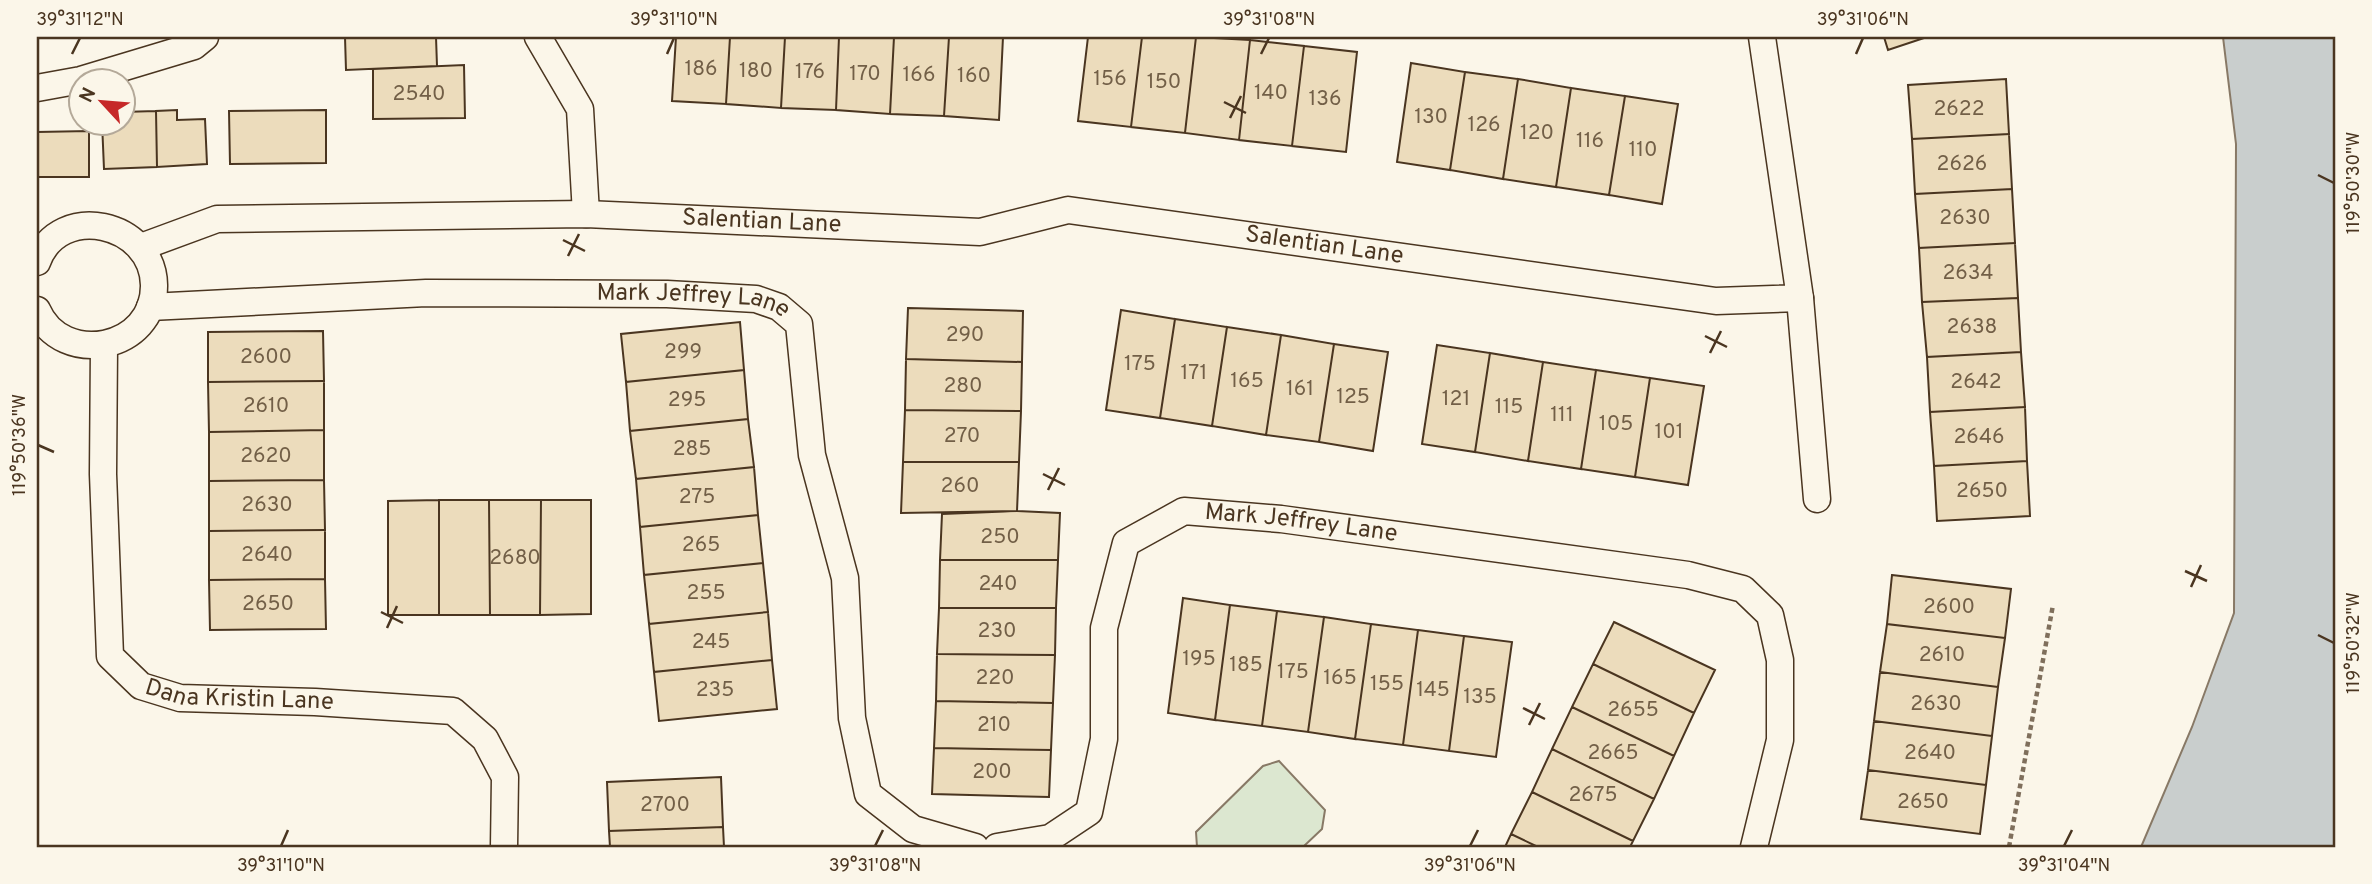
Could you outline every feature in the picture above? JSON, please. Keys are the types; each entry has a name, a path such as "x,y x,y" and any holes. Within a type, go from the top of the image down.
{"lane":[{"path":"37,88 81,80 181,50 194,46 205,37"},
{"path":"538,37 580,109 586,214"},
{"path":"1762,37 1800,298 1817,499"},
{"name":"Salentian Lane","path":"141,247 216,219 586,214 980,232 1068,209 1716,301 1800,298"},
{"path":"37,312 49,330 65,341 85,347 104,346 123,338 139,325 150,307 154,286 151,266 141,247 125,234 107,226 87,225 68,229 51,240 38,258"},
{"name":"Mark Jeffrey Lane","path":"150,307 453,293 667,294 757,299 779,307 799,324 812,455 845,578 852,718 868,794 913,829 975,847"},
{"name":"Dana Kristin Lane","path":"104,346 103,474 110,656 141,686 180,698 315,702 453,711 485,739 505,777 504,847"},
{"name":"Mark Jeffrey Lane","path":"997,847 1050,838 1090,812 1104,739 1104,628 1126,543 1184,512 1282,519 1688,575 1743,589 1770,615 1780,660 1780,740 1754,847"}],"path":[{"path":"2009,847 2053,606"}],"green space":[{"path":"1279,761 1325,810 1322,829 1303,847 1197,847 1196,832 1263,766"}],"shaded area":[{"path":"2223,37 2335,37 2335,847 2141,847 2192,727 2234,613 2236,144"}],"building":[{"path":"345,37 436,37 437,66 346,70"},
{"path":"676,37 730,37 726,104 672,101"},
{"path":"730,37 785,37 781,108 726,104"},
{"path":"785,37 839,37 836,110 781,108"},
{"path":"839,37 894,37 890,114 836,110"},
{"path":"894,37 949,37 944,116 890,114"},
{"path":"949,37 1003,37 999,120 944,116"},
{"path":"1088,37 1142,37 1131,127 1078,121"},
{"path":"1142,37 1196,37 1185,133 1131,127"},
{"path":"1196,37 1250,40 1239,140 1185,133"},
{"path":"1884,37 1927,37 1888,50"},
{"path":"1250,40 1304,46 1292,146 1239,140"},
{"path":"1304,46 1357,52 1346,152 1292,146"},
{"path":"1411,63 1465,72 1450,170 1397,162"},
{"path":"464,65 465,118 373,119 373,69"},
{"path":"1465,72 1518,79 1503,179 1450,170"},
{"path":"1518,79 1571,88 1556,187 1503,179"},
{"path":"2006,79 2009,134 1912,139 1908,85"},
{"path":"1571,88 1625,96 1609,195 1556,187"},
{"path":"1625,96 1678,104 1662,204 1609,195"},
{"path":"177,110 177,120 205,119 207,164 157,167 156,111"},
{"path":"326,110 326,163 230,164 229,111"},
{"path":"156,111 157,167 104,169 103,136 136,136 136,112"},
{"path":"66,131 66,136 89,136 89,177 37,177 37,132"},
{"path":"2009,134 2012,189 1915,194 1912,139"},
{"path":"2012,189 2015,243 1919,248 1915,194"},
{"path":"2015,243 2018,298 1922,302 1919,248"},
{"path":"2018,298 2021,352 1927,357 1922,302"},
{"path":"908,308 1023,311 1022,362 906,359"},
{"path":"1121,310 1175,319 1160,418 1106,410"},
{"path":"1175,319 1227,327 1212,426 1160,418"},
{"path":"740,322 744,370 626,382 621,334"},
{"path":"1227,327 1281,335 1266,435 1212,426"},
{"path":"323,331 324,381 208,382 208,332"},
{"path":"1281,335 1334,344 1319,442 1266,435"},
{"path":"1334,344 1388,352 1373,451 1319,442"},
{"path":"1437,345 1490,353 1475,452 1422,444"},
{"path":"2021,352 2025,407 1930,412 1927,357"},
{"path":"1490,353 1543,362 1528,461 1475,452"},
{"path":"906,359 1022,362 1021,411 905,410"},
{"path":"1543,362 1596,370 1581,469 1528,461"},
{"path":"744,370 748,419 630,431 626,382"},
{"path":"1596,370 1650,378 1635,477 1581,469"},
{"path":"1650,378 1704,386 1688,485 1635,477"},
{"path":"324,381 324,430 209,432 208,382"},
{"path":"2025,407 2027,461 1934,466 1930,412"},
{"path":"905,410 1021,411 1019,462 903,462"},
{"path":"748,419 754,467 636,479 630,431"},
{"path":"324,430 324,480 209,481 209,432"},
{"path":"2027,461 2030,516 1937,521 1934,466"},
{"path":"903,462 1019,462 1017,511 901,513"},
{"path":"754,467 758,515 640,527 636,479"},
{"path":"324,480 325,530 209,531 209,481"},
{"path":"439,500 489,500 490,615 439,615"},
{"path":"439,500 439,615 388,615 388,501"},
{"path":"489,500 541,500 540,615 490,615"},
{"path":"541,500 591,500 591,614 540,615"},
{"path":"1017,511 1060,513 1058,560 940,560 942,514"},
{"path":"758,515 763,563 644,575 640,527"},
{"path":"325,530 325,579 209,580 209,531"},
{"path":"940,560 1058,560 1056,608 939,608"},
{"path":"763,563 768,612 649,624 644,575"},
{"path":"1892,575 2011,589 2005,638 1887,624"},
{"path":"325,579 326,629 210,630 209,580"},
{"path":"1183,598 1230,605 1215,720 1168,713"},
{"path":"1230,605 1277,611 1262,726 1215,720"},
{"path":"939,608 1056,608 1055,655 937,654"},
{"path":"1277,611 1324,617 1308,732 1262,726"},
{"path":"768,612 772,660 654,672 649,624"},
{"path":"1324,617 1371,624 1355,739 1308,732"},
{"path":"1614,622 1715,670 1694,713 1593,664"},
{"path":"1371,624 1418,630 1403,745 1355,739"},
{"path":"1887,624 2005,638 1998,687 1880,672"},
{"path":"1418,630 1464,636 1449,751 1403,745"},
{"path":"1464,636 1512,642 1496,757 1449,751"},
{"path":"937,654 1055,655 1053,703 936,701"},
{"path":"772,660 777,709 659,721 654,672"},
{"path":"1593,664 1694,713 1674,756 1572,707"},
{"path":"1880,672 1998,687 1992,736 1874,721"},
{"path":"936,701 1053,703 1051,750 934,748"},
{"path":"1572,707 1674,756 1654,799 1552,749"},
{"path":"1874,721 1992,736 1986,785 1868,770"},
{"path":"934,748 1051,750 1049,797 932,794"},
{"path":"1552,749 1654,799 1633,841 1532,792"},
{"path":"1868,770 1986,785 1980,834 1861,819"},
{"path":"721,777 723,827 609,831 607,782"},
{"path":"1532,792 1633,841 1630,847 1538,847 1511,834"},
{"path":"723,827 724,847 610,847 609,831"},
{"path":"1511,834 1538,847 1505,847"}]}
